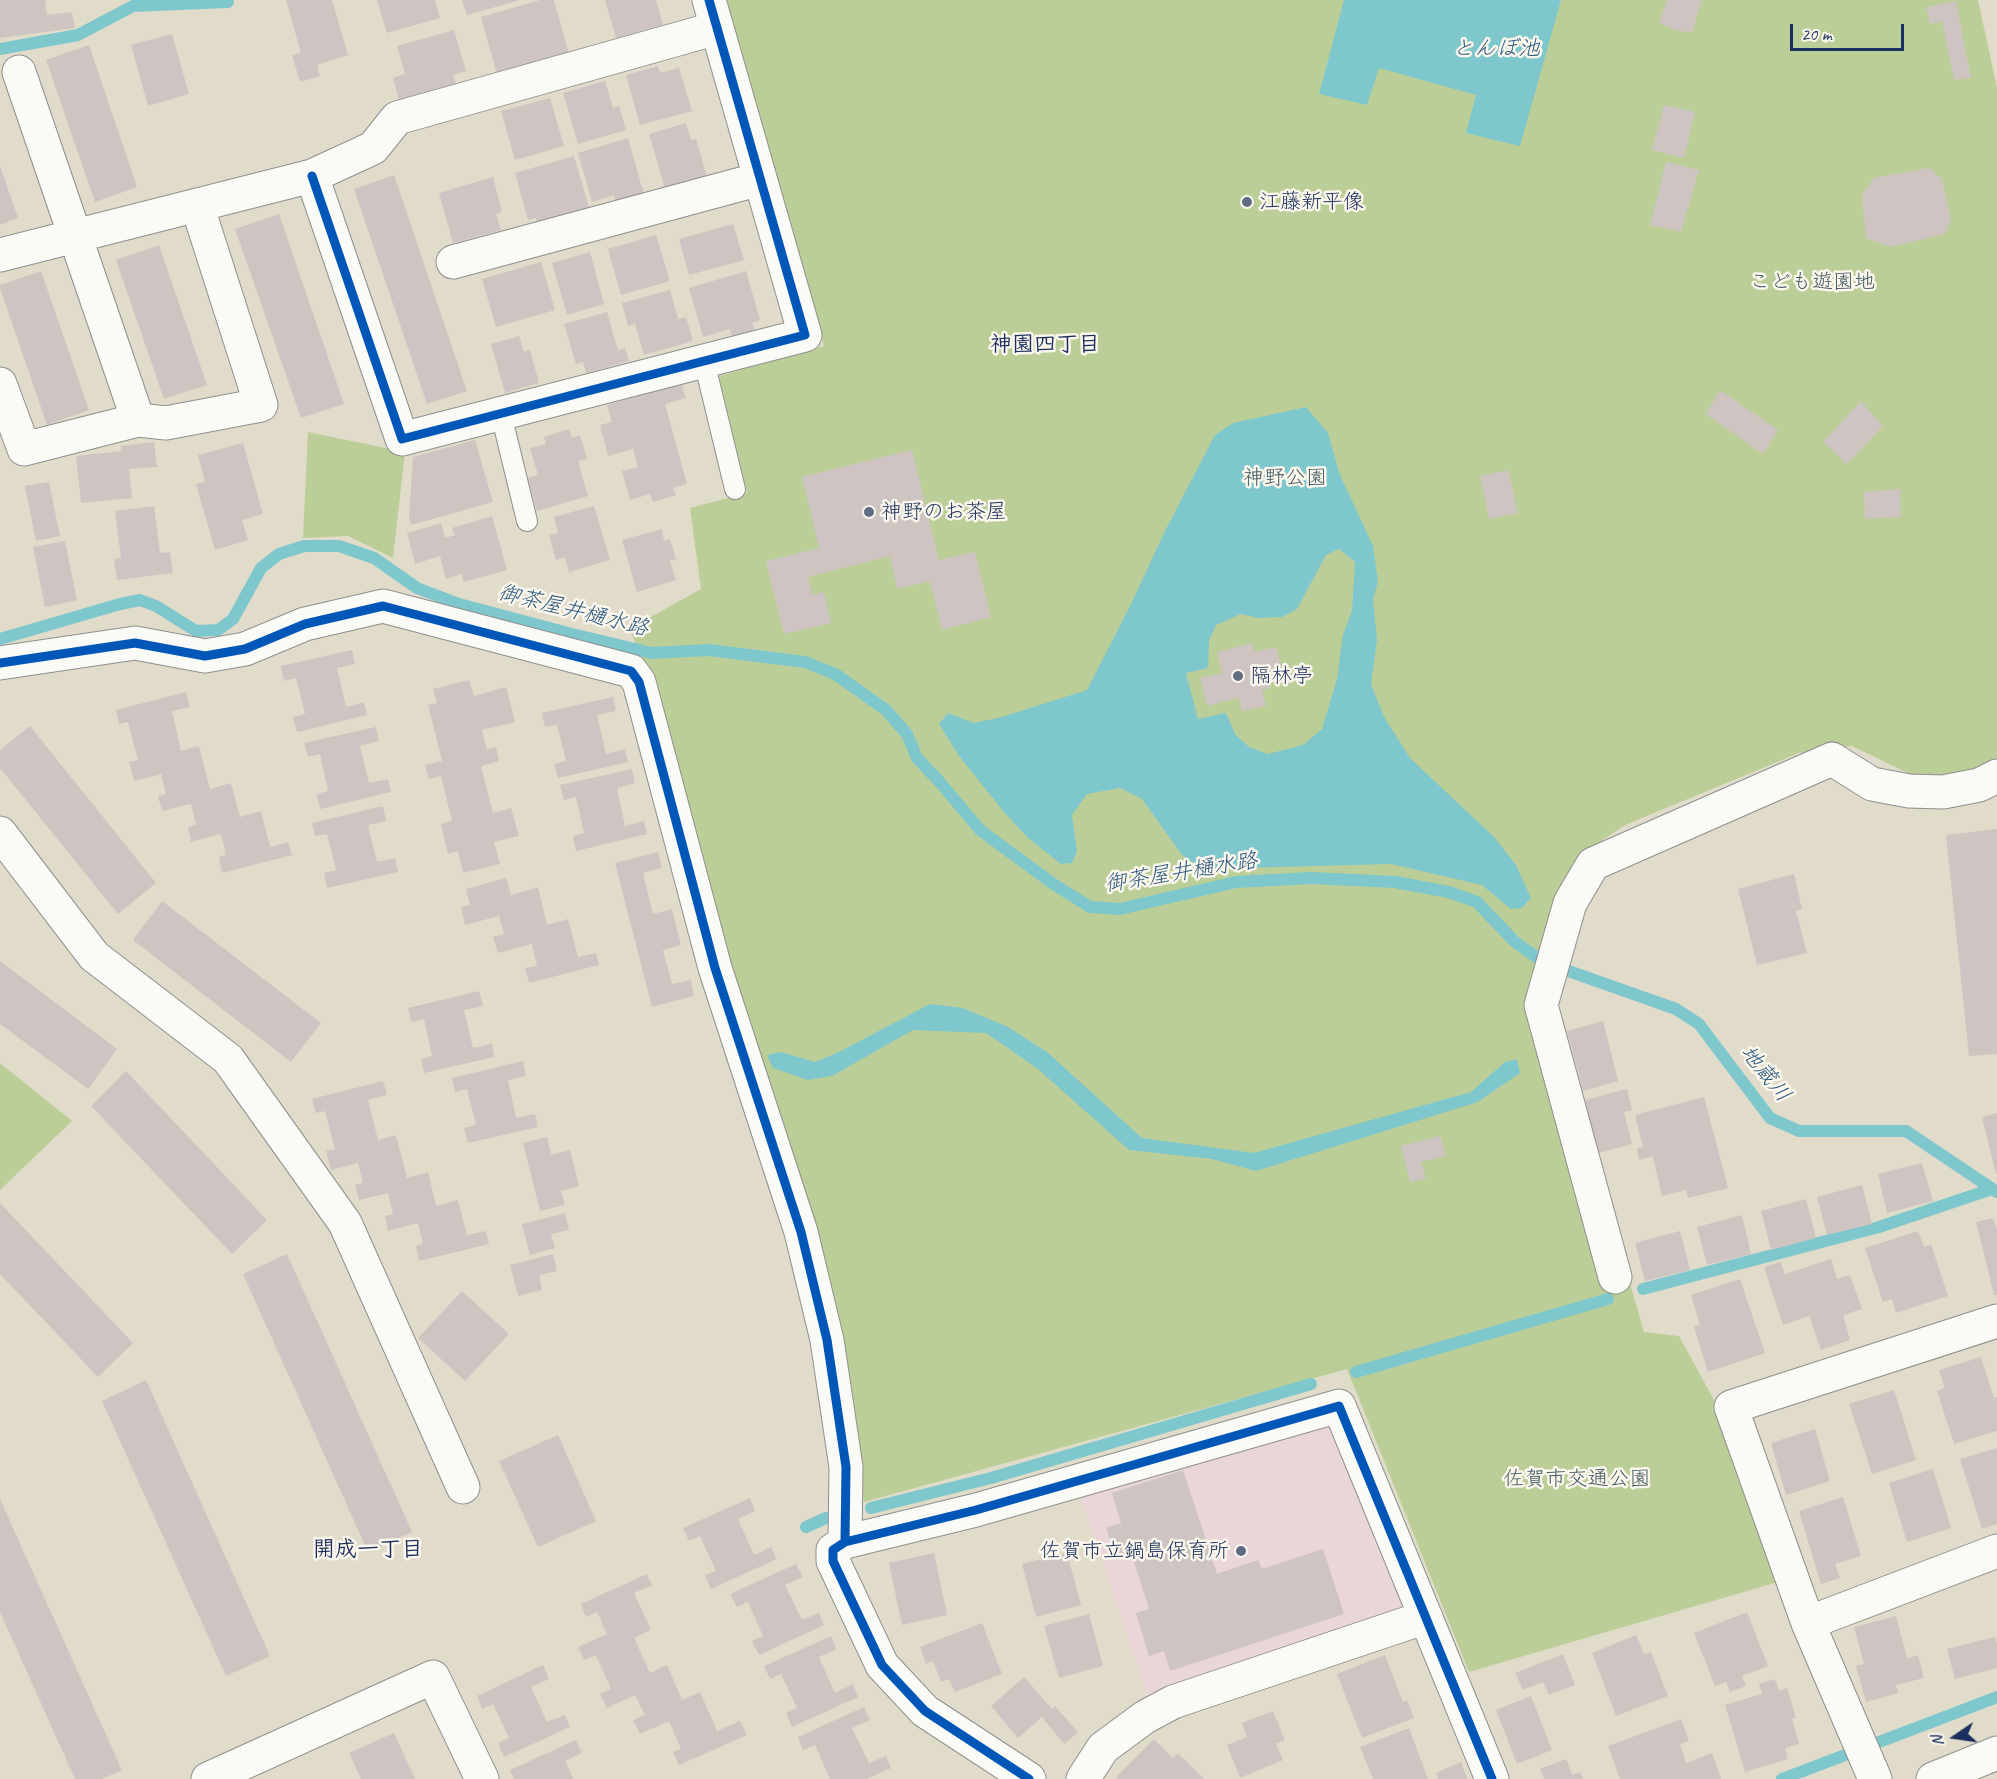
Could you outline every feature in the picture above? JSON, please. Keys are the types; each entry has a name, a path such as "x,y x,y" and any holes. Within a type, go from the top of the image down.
{"street":[{"path":"0,255 312,176 373,148 397,118 713,14 805,334 402,439 312,176"},
{"path":"19,72 138,420"},
{"path":"453,262 760,179"},
{"path":"0,384 24,449 138,420 166,423 261,405 197,206"},
{"path":"0,663 135,643 205,656 245,650 305,624 383,606 631,671 639,682 715,968 801,1232 827,1340 846,1467 845,1542"},
{"path":"1615,1277 1541,1005 1570,903 1593,864 1832,759 1872,784 1909,791 1943,792 1979,785 1997,776"},
{"path":"0,833 94,956 228,1059 345,1223 463,1487"},
{"path":"1872,1770 1808,1623 1731,1407 1997,1321"},
{"path":"1029,1779 925,1711 882,1665 833,1561 833,1550 845,1542 976,1510 1339,1406 1492,1779"},
{"path":"1808,1623 1997,1551"},
{"path":"1083,1779 1103,1748 1145,1716 1173,1702 1426,1617"},
{"path":"208,1779 433,1677 482,1779"},
{"path":"1932,1779 1989,1764"}],"lane":[{"path":"704,361 735,489"},
{"path":"501,414 527,521"}],"shaded area":[{"name":"佐賀市立鍋島保育所","path":"1330,1420 1407,1607 1162,1687 1148,1696 1080,1496"}],"green space":[{"name":"神野公園","path":"726,0 1978,0 1997,88 1997,762 1953,778 1912,775 1852,746 1799,753 1625,825 1582,854 1532,1018 1630,1283 1644,1332 1679,1336 1713,1398 1778,1582 1469,1672 1347,1369 864,1502 846,1363 734,994 647,668 629,629 701,589 690,508 747,493 719,376 824,346"},
{"path":"308,432 405,452 393,558 348,536 303,538"},
{"path":"0,1063 72,1121 0,1190"}],"water":[{"name":"とんぼ池","path":"1344,0 1561,0 1520,146 1466,133 1476,95 1379,68 1367,105 1319,94"},
{"path":"1306,407 1328,433 1340,475 1373,546 1378,581 1373,599 1377,640 1371,684 1384,717 1410,758 1494,837 1516,865 1531,898 1522,908 1511,909 1482,885 1391,864 1202,869 1182,855 1142,799 1120,788 1087,794 1072,815 1077,851 1072,863 1061,864 1028,838 1004,812 959,756 939,724 948,713 974,723 1002,717 1087,690 1215,435 1233,423","holes":["1339,549 1355,562 1352,610 1343,635 1337,679 1322,729 1303,745 1268,754 1249,747 1235,734 1226,713 1198,719 1186,673 1208,668 1209,641 1216,625 1241,614 1259,618 1282,617 1297,609 1326,555"]},
{"path":"930,1004 963,1008 1008,1027 1047,1052 1142,1138 1254,1153 1471,1092 1505,1062 1517,1059 1520,1073 1478,1102 1256,1171 1212,1159 1129,1150 1038,1069 986,1033 913,1030 832,1076 808,1080 773,1068 767,1055 781,1052 815,1062 839,1052"}],"building":[{"path":"0,0 45,0 47,15 72,12 75,28 0,38"},
{"path":"286,0 332,0 348,55 317,65 320,76 300,82 292,55 301,53"},
{"path":"377,0 435,0 440,18 387,33"},
{"path":"462,0 517,0 517,1 467,15"},
{"path":"540,0 554,0 569,54 497,74 481,17"},
{"path":"605,0 656,0 663,25 616,38"},
{"path":"1667,0 1702,0 1692,33 1675,30 1659,23"},
{"path":"1956,1 1971,78 1954,80 1942,21 1930,24 1926,7"},
{"path":"454,30 466,71 453,75 456,83 399,100 393,78 405,74 397,46"},
{"path":"172,34 189,94 148,106 131,45"},
{"path":"89,45 137,187 95,202 46,60"},
{"path":"658,66 660,73 679,68 692,111 640,125 626,75"},
{"path":"605,81 613,108 619,106 626,130 578,144 563,93"},
{"path":"550,98 564,146 515,160 501,111"},
{"path":"1664,105 1695,112 1684,158 1652,150"},
{"path":"686,123 691,140 696,139 707,177 665,189 649,134"},
{"path":"628,138 644,195 616,203 614,195 592,202 578,153"},
{"path":"574,156 591,214 539,229 536,218 528,220 515,173"},
{"path":"1666,162 1699,170 1681,232 1650,225"},
{"path":"0,166 18,218 0,225"},
{"path":"1929,168 1942,179 1951,220 1945,234 1890,247 1866,238 1862,195 1874,178"},
{"path":"394,175 467,391 427,404 354,189"},
{"path":"493,177 502,212 496,214 501,230 453,243 439,193"},
{"path":"279,214 344,404 301,418 235,229"},
{"path":"733,224 744,260 689,275 679,239"},
{"path":"656,235 670,281 621,295 608,249"},
{"path":"159,245 207,385 164,399 116,260"},
{"path":"590,252 604,304 567,315 552,263"},
{"path":"541,262 555,310 496,327 482,279"},
{"path":"41,271 89,410 47,425 0,288 0,285"},
{"path":"746,271 760,320 752,323 755,330 732,337 730,329 703,337 689,288"},
{"path":"670,290 678,319 686,317 693,341 644,355 635,324 628,326 622,303"},
{"path":"607,312 618,351 625,348 629,361 586,373 583,362 576,364 564,324"},
{"path":"519,336 524,352 530,350 539,383 505,393 491,344"},
{"path":"681,384 686,398 665,404 687,484 673,488 676,495 653,502 650,494 630,500 622,471 638,467 633,449 608,456 600,425 612,422 607,405"},
{"path":"1720,390 1778,430 1763,454 1706,414"},
{"path":"1861,401 1883,426 1847,464 1823,442"},
{"path":"569,429 572,438 580,435 587,459 578,461 588,496 537,511 528,478 538,475 530,448 546,444 544,437"},
{"path":"475,440 493,502 411,525 409,518 413,457"},
{"path":"154,442 157,467 129,469 132,498 81,503 76,456 122,451 121,446"},
{"path":"243,443 263,514 242,520 248,540 215,550 196,484 205,482 198,455"},
{"name":"神野のお茶屋","path":"912,450 939,560 975,552 991,617 942,630 930,581 897,589 890,556 808,577 813,595 824,592 831,623 784,634 766,561 819,548 802,477"},
{"path":"1508,470 1518,513 1489,519 1480,476"},
{"path":"49,482 60,536 36,541 25,486"},
{"path":"1900,489 1901,517 1865,519 1864,492"},
{"path":"154,506 160,553 170,552 173,573 117,580 114,559 121,558 115,511"},
{"path":"594,506 610,560 569,572 565,557 556,560 549,535 558,533 554,517"},
{"path":"492,516 507,570 464,582 461,574 446,579 440,556 415,564 407,533 441,523 445,538 455,535 452,528"},
{"path":"662,529 664,541 670,539 676,559 670,561 676,580 637,592 622,540"},
{"path":"65,541 77,600 45,607 33,547"},
{"name":"隔林亭","path":"1252,643 1254,652 1276,647 1283,671 1267,674 1270,688 1262,690 1266,706 1242,711 1239,698 1207,706 1200,678 1222,673 1217,652"},
{"path":"352,650 355,664 337,668 346,707 364,702 367,715 297,732 293,717 305,714 296,678 284,681 281,666"},
{"path":"469,680 474,696 506,687 515,722 482,730 487,750 496,747 499,761 481,766 493,813 511,808 519,836 494,842 500,864 463,873 458,851 448,854 441,824 452,821 441,776 429,779 425,765 442,761 428,705 437,703 433,689"},
{"path":"186,692 190,707 172,711 181,751 199,746 210,789 231,783 240,817 261,811 270,847 288,842 292,855 222,873 219,857 226,855 221,834 191,842 188,827 196,825 191,804 162,811 158,796 166,794 161,774 134,781 129,762 138,760 128,722 119,724 116,710"},
{"path":"613,697 616,711 597,715 606,754 625,749 628,762 558,778 554,764 566,761 557,725 545,727 542,713"},
{"path":"30,726 156,883 118,914 0,768 0,750"},
{"path":"376,727 379,741 360,746 369,783 388,779 391,792 320,809 317,794 328,791 320,754 308,757 304,743"},
{"path":"632,769 635,783 617,788 625,826 644,821 647,834 576,851 573,836 584,833 576,797 564,800 560,785"},
{"path":"383,806 386,821 368,825 377,862 395,858 398,872 327,888 324,873 336,870 327,834 315,836 312,823"},
{"path":"1997,829 1997,1054 1969,1056 1946,835"},
{"path":"658,852 662,868 643,873 653,914 672,909 681,945 663,950 672,984 691,980 694,996 652,1007 615,863"},
{"path":"1794,874 1802,909 1796,911 1807,953 1757,965 1738,889"},
{"path":"506,878 511,895 538,887 547,925 568,919 578,957 596,953 599,965 529,983 525,968 537,966 532,944 498,953 493,937 504,934 499,916 465,925 461,907 470,905 466,889"},
{"path":"162,901 321,1023 291,1062 133,940"},
{"path":"0,961 117,1049 88,1089 0,1024"},
{"path":"479,991 483,1006 464,1010 473,1048 492,1044 494,1057 424,1073 421,1059 432,1056 424,1019 411,1022 408,1008"},
{"path":"1603,1021 1618,1081 1583,1091 1567,1031"},
{"path":"523,1061 526,1076 508,1080 516,1118 535,1114 538,1127 468,1143 464,1128 476,1125 467,1089 455,1092 452,1078"},
{"path":"126,1071 267,1220 232,1254 91,1106"},
{"path":"383,1081 387,1095 368,1100 378,1140 396,1135 407,1178 428,1172 436,1206 458,1200 467,1235 486,1231 489,1244 419,1261 416,1246 423,1244 418,1223 388,1231 385,1216 393,1214 388,1193 359,1200 355,1185 363,1183 358,1163 331,1170 326,1151 335,1149 325,1111 316,1113 312,1099"},
{"path":"1627,1089 1632,1110 1624,1112 1632,1144 1598,1153 1585,1100"},
{"path":"1704,1097 1728,1188 1688,1198 1686,1190 1662,1196 1653,1156 1639,1160 1637,1148 1643,1147 1635,1115"},
{"path":"1997,1113 1997,1174 1996,1174 1982,1117"},
{"path":"1440,1136 1446,1156 1421,1162 1426,1178 1410,1182 1401,1146"},
{"path":"547,1137 551,1155 570,1150 579,1186 561,1191 565,1205 540,1211 523,1143"},
{"path":"1922,1163 1933,1201 1887,1213 1878,1174"},
{"path":"1862,1185 1872,1224 1827,1235 1817,1197"},
{"path":"1806,1199 1816,1238 1771,1250 1761,1211"},
{"path":"0,1203 133,1343 98,1377 0,1274"},
{"path":"565,1213 569,1230 551,1234 555,1248 530,1255 522,1224"},
{"path":"1742,1215 1751,1254 1707,1265 1697,1227"},
{"path":"1993,1218 1997,1229 1997,1295 1994,1295 1976,1222"},
{"path":"1680,1231 1690,1270 1645,1281 1635,1243"},
{"path":"1918,1231 1924,1247 1931,1244 1948,1296 1896,1313 1892,1299 1883,1302 1865,1248"},
{"path":"287,1254 412,1532 368,1552 243,1274"},
{"path":"553,1254 557,1271 539,1275 542,1290 518,1296 510,1265"},
{"path":"1831,1259 1837,1279 1850,1275 1862,1309 1843,1315 1850,1340 1821,1350 1809,1316 1783,1325 1764,1267 1780,1262 1785,1274"},
{"path":"1740,1279 1765,1353 1708,1372 1694,1327 1700,1325 1691,1295"},
{"path":"462,1291 509,1334 465,1381 418,1338"},
{"path":"1981,1357 1994,1398 1997,1397 1997,1431 1954,1444 1937,1391 1945,1388 1939,1370"},
{"path":"146,1380 270,1656 226,1676 102,1401"},
{"path":"1894,1390 1916,1460 1872,1474 1849,1404"},
{"path":"1815,1429 1830,1481 1786,1495 1771,1443"},
{"path":"558,1435 596,1521 538,1547 499,1461"},
{"path":"1997,1448 1997,1524 1982,1529 1960,1459"},
{"path":"1933,1469 1951,1528 1907,1542 1889,1483"},
{"path":"1183,1470 1217,1574 1258,1560 1262,1569 1323,1549 1344,1614 1170,1671 1164,1651 1149,1656 1136,1613 1149,1609 1132,1555 1117,1560 1106,1528 1121,1523 1112,1493"},
{"path":"1843,1497 1861,1556 1835,1564 1840,1578 1821,1584 1799,1511"},
{"path":"750,1498 755,1511 738,1519 754,1555 771,1547 777,1559 711,1589 705,1575 716,1571 700,1536 689,1541 683,1528"},
{"path":"0,1499 122,1770 102,1779 75,1779 0,1612"},
{"path":"934,1553 947,1615 902,1625 889,1563"},
{"path":"1067,1553 1081,1605 1036,1617 1022,1564"},
{"path":"796,1564 803,1577 785,1585 802,1620 819,1613 824,1625 759,1655 752,1641 763,1636 748,1602 737,1607 730,1594"},
{"path":"647,1574 652,1585 634,1593 651,1630 634,1638 650,1673 667,1665 682,1700 700,1692 717,1731 740,1721 747,1735 679,1765 673,1752 681,1749 669,1721 640,1734 633,1720 645,1715 635,1695 607,1708 600,1694 611,1689 596,1655 584,1660 578,1647 607,1634 597,1612 586,1617 581,1604"},
{"path":"1747,1612 1768,1666 1742,1676 1746,1686 1730,1692 1726,1682 1715,1686 1694,1633"},
{"path":"1089,1614 1103,1666 1059,1678 1044,1626"},
{"path":"1896,1616 1907,1658 1918,1655 1924,1678 1896,1685 1898,1693 1866,1702 1856,1666 1864,1664 1854,1627"},
{"path":"982,1623 1002,1674 955,1692 949,1679 941,1682 933,1661 926,1664 920,1647"},
{"path":"1636,1635 1644,1654 1651,1652 1668,1696 1616,1716 1592,1653"},
{"path":"831,1636 836,1649 819,1657 835,1693 853,1684 858,1697 792,1727 786,1713 797,1708 781,1674 770,1679 764,1666"},
{"path":"1995,1637 1997,1668 1955,1679 1947,1649"},
{"path":"1563,1654 1575,1685 1549,1695 1543,1682 1523,1690 1515,1673"},
{"path":"1385,1655 1403,1702 1407,1700 1414,1718 1362,1738 1337,1674"},
{"path":"543,1665 549,1679 531,1687 547,1722 565,1715 570,1727 504,1757 498,1743 509,1738 493,1704 482,1709 477,1696"},
{"path":"1024,1677 1052,1709 1055,1706 1078,1732 1064,1744 1042,1717 1018,1738 991,1706"},
{"path":"1775,1679 1779,1691 1787,1688 1796,1718 1792,1719 1799,1744 1785,1748 1788,1759 1745,1772 1725,1705 1762,1694 1759,1684"},
{"path":"1531,1696 1552,1750 1517,1764 1496,1710"},
{"path":"864,1707 870,1720 852,1728 869,1763 886,1756 891,1768 867,1779 830,1779 815,1745 803,1750 798,1737"},
{"path":"1273,1711 1285,1740 1276,1743 1283,1760 1240,1778 1227,1745 1247,1737 1242,1723"},
{"path":"1681,1719 1689,1741 1680,1744 1686,1763 1712,1753 1721,1779 1620,1779 1608,1746"},
{"path":"1409,1728 1428,1779 1373,1779 1360,1747"},
{"path":"394,1733 415,1779 361,1779 349,1753"},
{"path":"1154,1739 1173,1758 1178,1753 1204,1779 1118,1779 1116,1777"},
{"path":"576,1740 582,1753 565,1761 573,1779 514,1779 510,1770"},
{"path":"1566,1759 1572,1775 1580,1772 1583,1779 1544,1779 1540,1769"},
{"path":"1461,1762 1467,1779 1438,1779 1436,1773"}],"waterway":[{"path":"0,49 78,35 133,6 228,2"},
{"name":"御茶屋井樋水路","path":"0,639 140,600 156,606 196,631 218,630 233,619 261,568 279,554 304,546 339,546 374,558 417,588 459,604 572,634 652,653 709,650 805,662 835,674 886,710 907,734 917,758 980,830 1052,883 1090,907 1120,909 1236,882 1311,878 1395,882 1449,892 1477,902 1514,941 1543,962 1676,1009 1699,1024 1770,1118 1799,1131 1906,1131 1997,1192"},
{"path":"1643,1289 1879,1227 1992,1189"},
{"path":"1356,1372 1608,1299"},
{"path":"871,1508 991,1478 1311,1384"},
{"path":"806,1527 826,1518"},
{"path":"1782,1779 1997,1697"}],"cycle path":[{"path":"312,176 402,439 805,335 709,0"},
{"path":"0,663 135,643 205,656 245,649 305,624 383,606 631,671 639,682 715,968 801,1232 827,1340 846,1467 845,1542"},
{"path":"1029,1779 925,1711 882,1665 833,1561 833,1550 845,1542 976,1510 1339,1406 1492,1779"}],"place":[{"name":"江藤新平像","path":"1247,202"},
{"name":"神野のお茶屋","path":"869,512"},
{"name":"隔林亭","path":"1238,676"},
{"name":"佐賀市立鍋島保育所","path":"1241,1551"}],"district":[{"name":"神園四丁目","path":"1045,345"},
{"name":"開成一丁目","path":"368,1550"}],"park label":[{"name":"こども遊園地","path":"1812,282"},
{"name":"佐賀市交通公園","path":"1577,1479"}],"water label":[{"name":"地蔵川","path":"1765,1074"}]}
